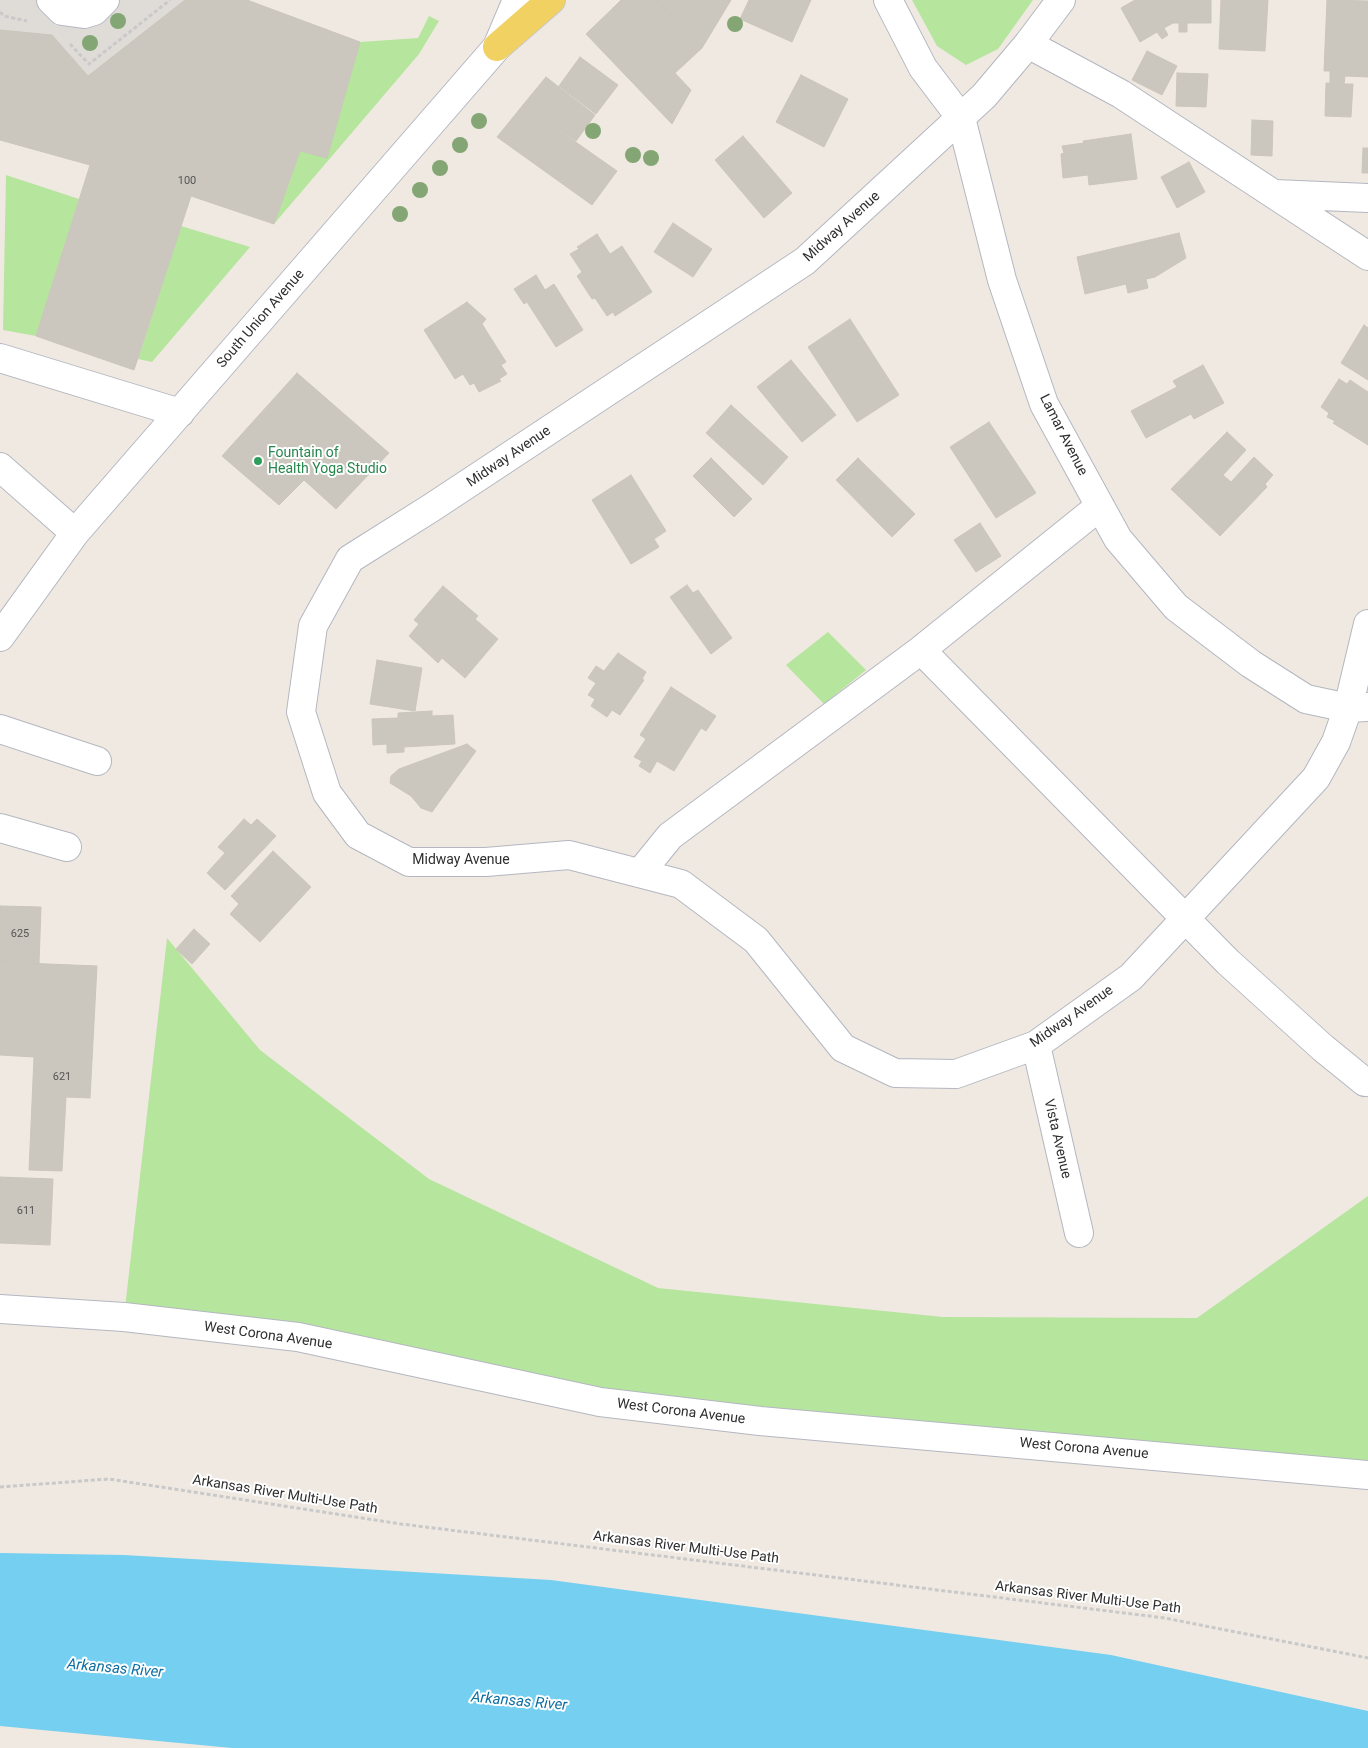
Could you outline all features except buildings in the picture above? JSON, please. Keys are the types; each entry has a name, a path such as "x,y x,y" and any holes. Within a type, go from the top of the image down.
{"main road":[{"path":"497,48 550,0"}],"street":[{"path":"51,0 62,11 84,14 94,11 105,0"},
{"name":"South Union Avenue","path":"0,637 75,533 497,48 517,0"},
{"path":"888,0 923,68 961,118 984,96 1028,44 1061,0"},
{"path":"1028,44 1121,94 1368,256"},
{"name":"Lamar Avenue","path":"961,118 1002,280 1044,404 1118,539 1176,606 1251,664 1306,699 1358,708"},
{"name":"Midway Avenue","path":"961,118 805,261 431,508 350,559 312,626 301,712 327,793 358,835 409,862 486,862 570,856 681,884 756,940 843,1048 895,1073 956,1074 1036,1046 1131,977 1316,778 1358,708 1368,624"},
{"path":"1273,194 1368,198"},
{"path":"0,358 180,413"},
{"path":"0,467 75,533"},
{"path":"640,873 670,836 921,650 1100,506"},
{"path":"921,650 1228,962 1316,1042 1365,1082"},
{"path":"0,729 97,761"},
{"path":"0,828 67,847"},
{"name":"Vista Avenue","path":"1036,1046 1079,1233"},
{"name":"West Corona Avenue","path":"0,1309 124,1317 298,1338 600,1402 760,1421 1368,1475"}],"path":[{"name":"Arkansas River Multi-Use Path","path":"0,1487 109,1479 401,1524 1165,1618 1368,1658"}],"green space":[{"path":"912,0 1033,0 998,49 966,65 937,46"},
{"path":"429,16 439,21 419,54 274,224 300,151 327,157 360,42 418,38"},
{"path":"6,175 79,199 36,336 3,330"},
{"path":"181,226 250,247 152,362 138,359"},
{"path":"828,632 866,670 824,704 786,665"},
{"path":"167,938 260,1050 429,1179 658,1288 943,1317 1197,1318 1368,1196 1368,1475 760,1421 124,1317"}],"shaded area":[{"path":"0,0 185,0 88,76 52,35 0,30"}],"water":[{"name":"Arkansas River","path":"0,1553 124,1555 551,1580 1111,1655 1368,1711 1368,1748 232,1748 0,1726"}],"place":[{"name":"Fountain of Health Yoga Studio","path":"258,461"}]}
